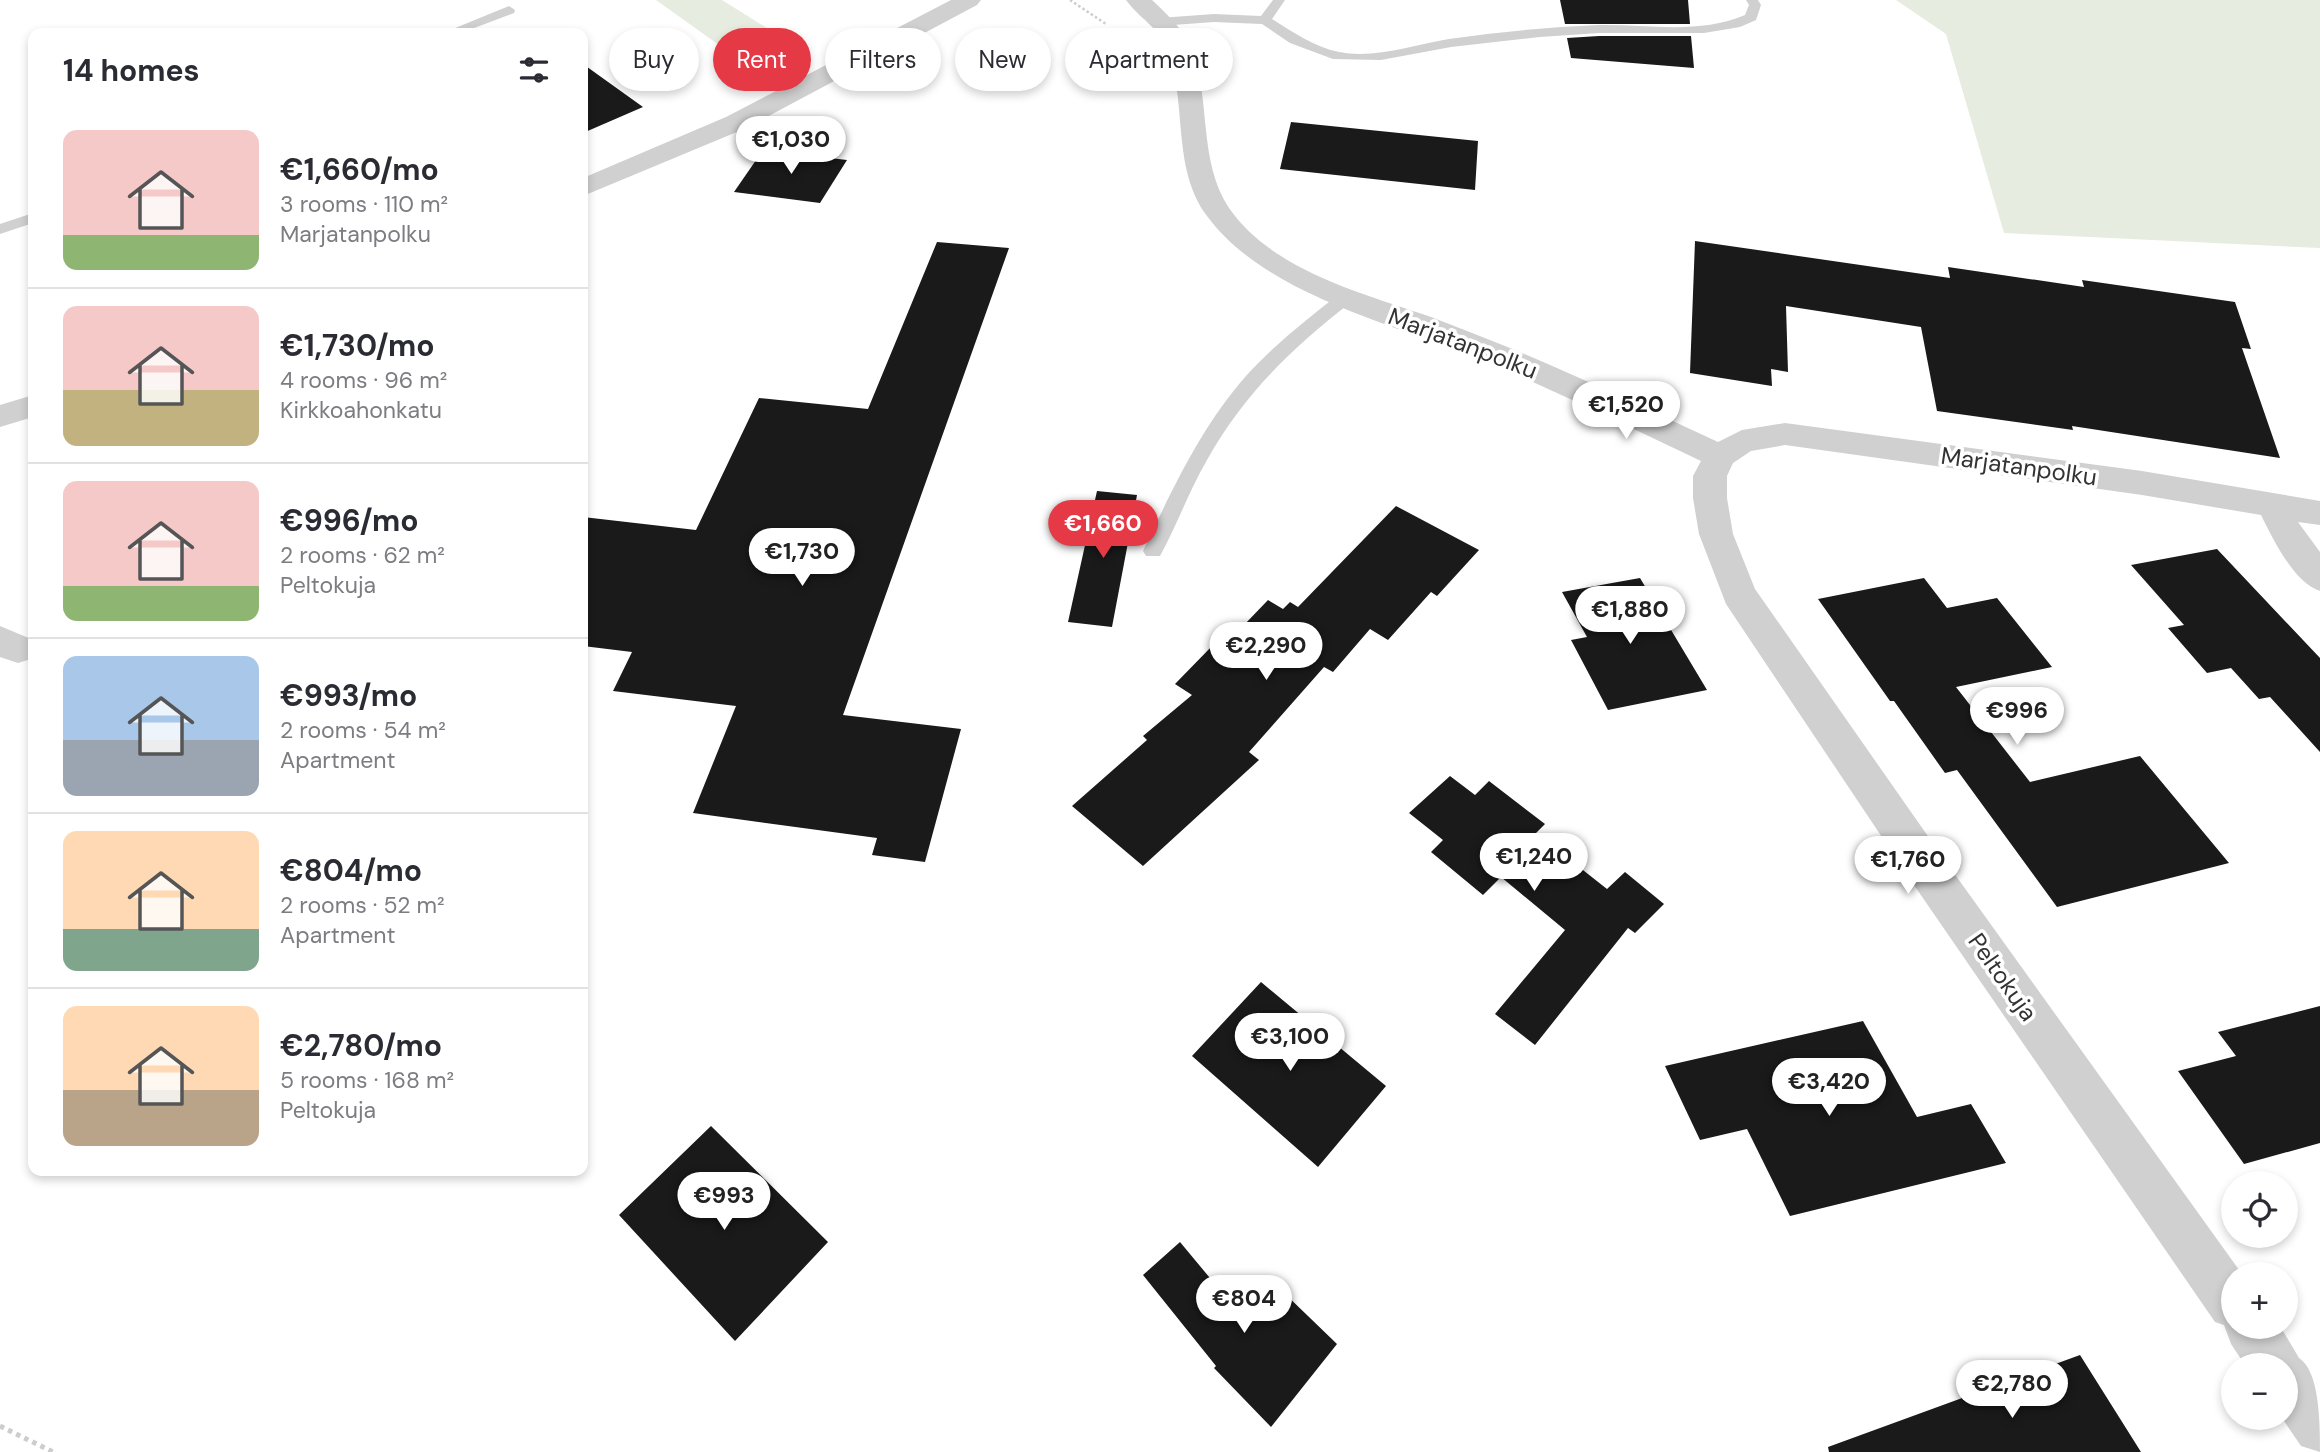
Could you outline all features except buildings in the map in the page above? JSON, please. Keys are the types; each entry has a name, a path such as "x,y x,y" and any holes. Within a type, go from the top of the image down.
{"street":[{"path":"588,186 736,123 969,0"},
{"name":"Marjatanpolku","path":"1138,0 1160,22 1178,46 1189,93 1192,139 1203,181 1217,210 1236,233 1277,263 1344,299 1435,329 1549,377 1720,456 1742,441 1785,434 2142,483 2320,513"},
{"path":"0,416 28,408"},
{"name":"Peltokuja","path":"1720,456 1710,476 1710,498 1716,534 1739,594 1931,875 2221,1287"},
{"path":"2273,506 2290,538 2320,578"},
{"path":"2298,1395 2320,1427"}],"lane":[{"path":"1265,20 1279,0"},
{"path":"1160,22 1214,18 1265,20 1295,40 1338,56 1381,56 1451,43 1540,33 1599,29 1665,32 1704,29 1735,24 1751,17 1755,5 1752,0"},
{"path":"463,28 509,10"},
{"path":"0,229 28,220"},
{"path":"1153,551 1184,485 1211,438 1251,382 1293,338 1344,299"}],"path":[{"path":"0,1426 53,1452"}],"shaded area":[{"path":"656,0 722,0 767,28 713,28 713,41 699,28"},
{"path":"1896,0 2320,0 2320,248 2004,233 1946,34"}]}
